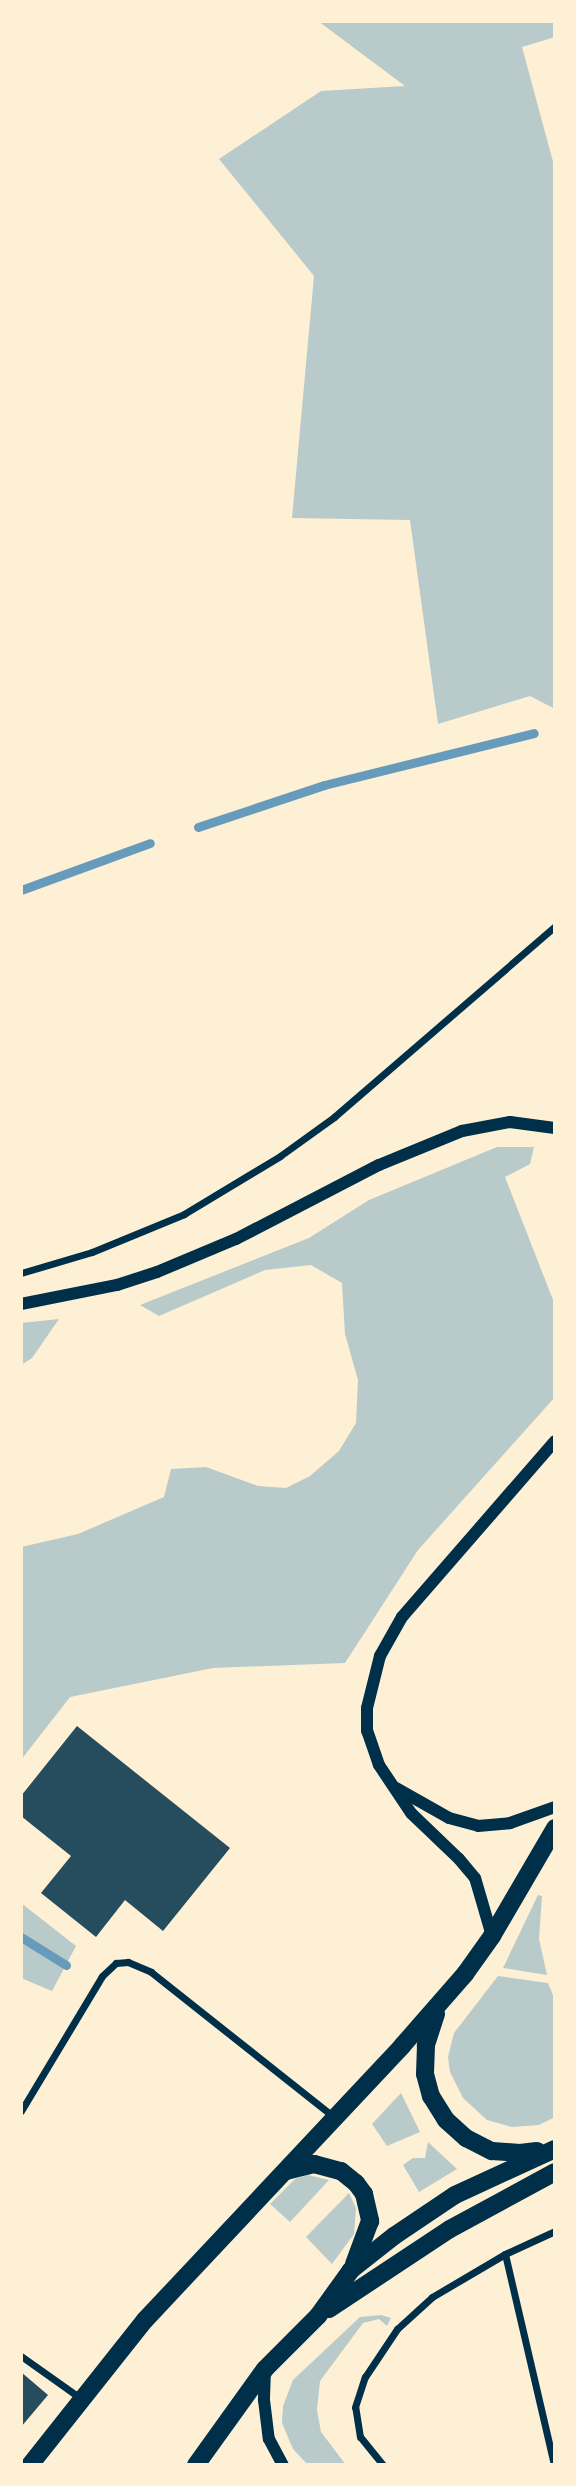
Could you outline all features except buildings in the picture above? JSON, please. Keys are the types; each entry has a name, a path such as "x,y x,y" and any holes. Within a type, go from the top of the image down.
{"main road":[{"path":"30,2465 80,2398 145,2320 440,2004 492,1936 555,1828"},
{"path":"440,2004 426,2045 425,2074 431,2096 446,2120 466,2138 492,2151 520,2153 555,2148"},
{"path":"351,2270 394,2236 455,2195 555,2148"},
{"path":"196,2465 265,2369 318,2316 351,2270 370,2221 364,2194 356,2183 341,2171 314,2164 296,2166 281,2174"},
{"path":"318,2316 450,2229 555,2172"}],"street":[{"path":"21,1273 92,1251 184,1214 280,1156 334,1117 555,926"},
{"path":"21,1304 97,1290 157,1272 236,1239 379,1165 462,1131 510,1122 555,1128"},
{"path":"492,1936 475,1878 411,1813 374,1755 366,1719 374,1672 387,1641 410,1606 555,1441"},
{"path":"396,1788 449,1818 478,1826 510,1823 555,1807"},
{"path":"21,2111 102,1976 116,1963 128,1962 151,1972 334,2117"},
{"path":"383,2465 363,2444 355,2421 357,2398 372,2365 397,2329 422,2304 505,2254 555,2231"},
{"path":"505,2254 554,2465"},
{"path":"21,2356 80,2398"},
{"path":"265,2369 264,2400 269,2439 283,2465"}],"shaded area":[{"path":"318,21 555,21 555,37 522,47 555,169 555,709 530,696 438,724 410,520 292,518 314,276 219,159 321,91 405,86"},
{"path":"497,1147 534,1147 530,1164 505,1177 555,1305 555,1397 418,1550 345,1663 213,1668 70,1697 21,1760 21,1547 78,1534 164,1497 171,1469 206,1467 258,1486 286,1488 310,1476 339,1451 356,1423 358,1380 345,1334 342,1283 311,1265 265,1270 159,1316 140,1305 309,1238 369,1200"},
{"path":"59,1319 32,1358 21,1365 21,1323"},
{"path":"538,1895 542,1896 539,1939 547,1975 503,1968"},
{"path":"21,1903 76,1946 52,1991 21,1978"},
{"path":"498,1976 548,1983 555,2000 555,2117 539,2125 512,2127 487,2120 463,2098 450,2072 448,2057 454,2033"},
{"path":"401,2093 420,2132 387,2146 372,2124"},
{"path":"428,2142 457,2169 419,2192 403,2165 413,2158 425,2158"},
{"path":"308,2175 329,2180 290,2222 270,2204 295,2179"},
{"path":"349,2193 356,2208 354,2234 332,2264 306,2237"},
{"path":"381,2315 391,2318 387,2326 379,2319 363,2323 320,2381 317,2410 321,2432 346,2465 308,2465 293,2449 282,2423 283,2406 293,2380 360,2317"}],"waterway":[{"path":"198,827 324,785 534,733"},
{"path":"21,890 150,843"},
{"path":"21,1937 66,1965"}]}
